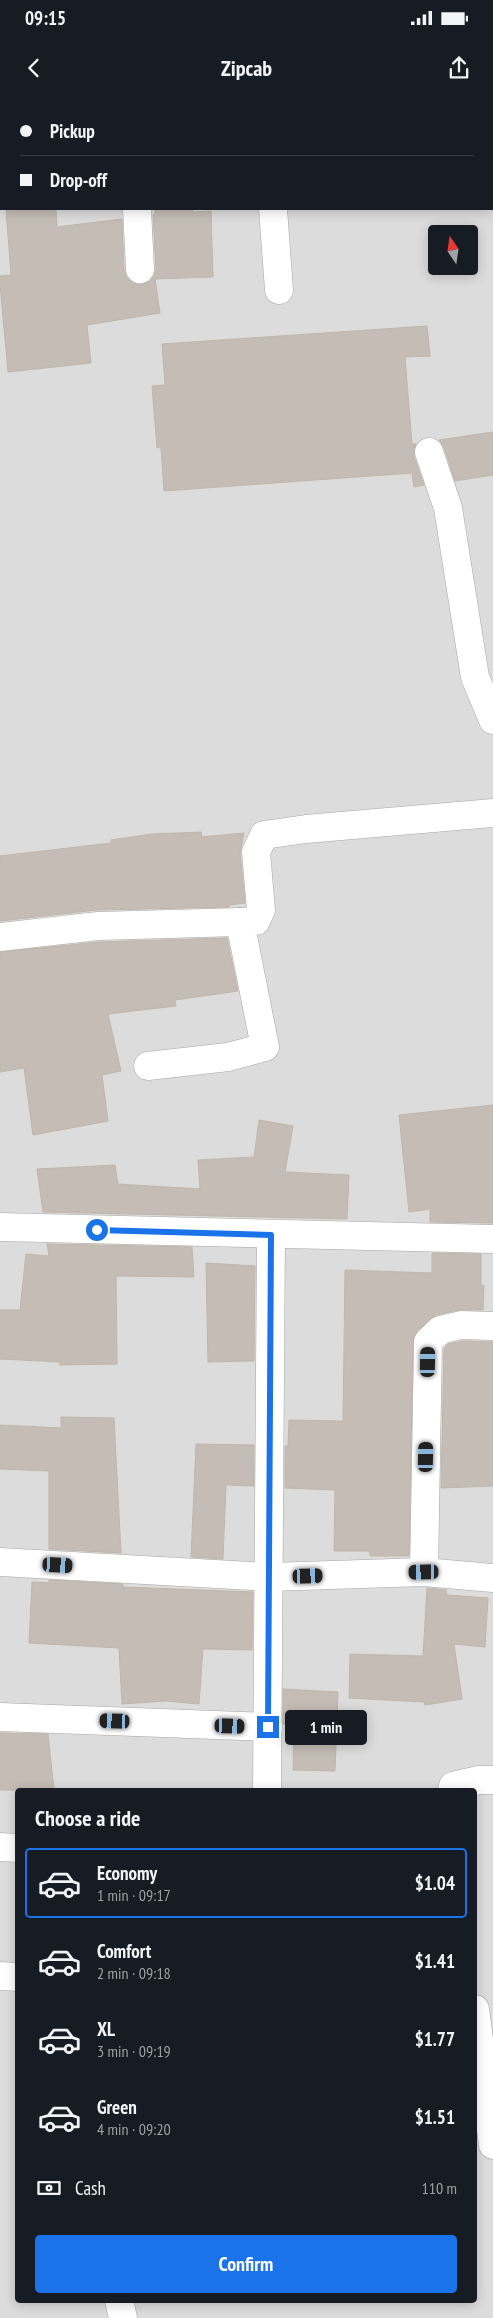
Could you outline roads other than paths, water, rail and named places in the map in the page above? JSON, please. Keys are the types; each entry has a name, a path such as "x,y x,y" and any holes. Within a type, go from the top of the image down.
{"street":[{"path":"137,210 140,269"},
{"path":"273,210 279,290"},
{"path":"429,452 448,508 475,676 493,720"},
{"path":"0,937 98,926 256,921 260,910 256,852 264,835 306,829 493,813"},
{"path":"148,1066 228,1057 265,1047 240,922"},
{"path":"0,1227 493,1239"},
{"path":"267,1788 271,1235"},
{"path":"424,1572 428,1342 440,1330 461,1325 493,1326"},
{"path":"0,1562 270,1577 424,1572 493,1578"},
{"path":"0,1717 268,1727"},
{"path":"452,1788 453,1786 479,1780 493,1780"},
{"path":"0,1847 15,1848"},
{"path":"0,1976 15,1977"},
{"path":"477,2024 493,2145"},
{"path":"119,2303 123,2318"}]}
